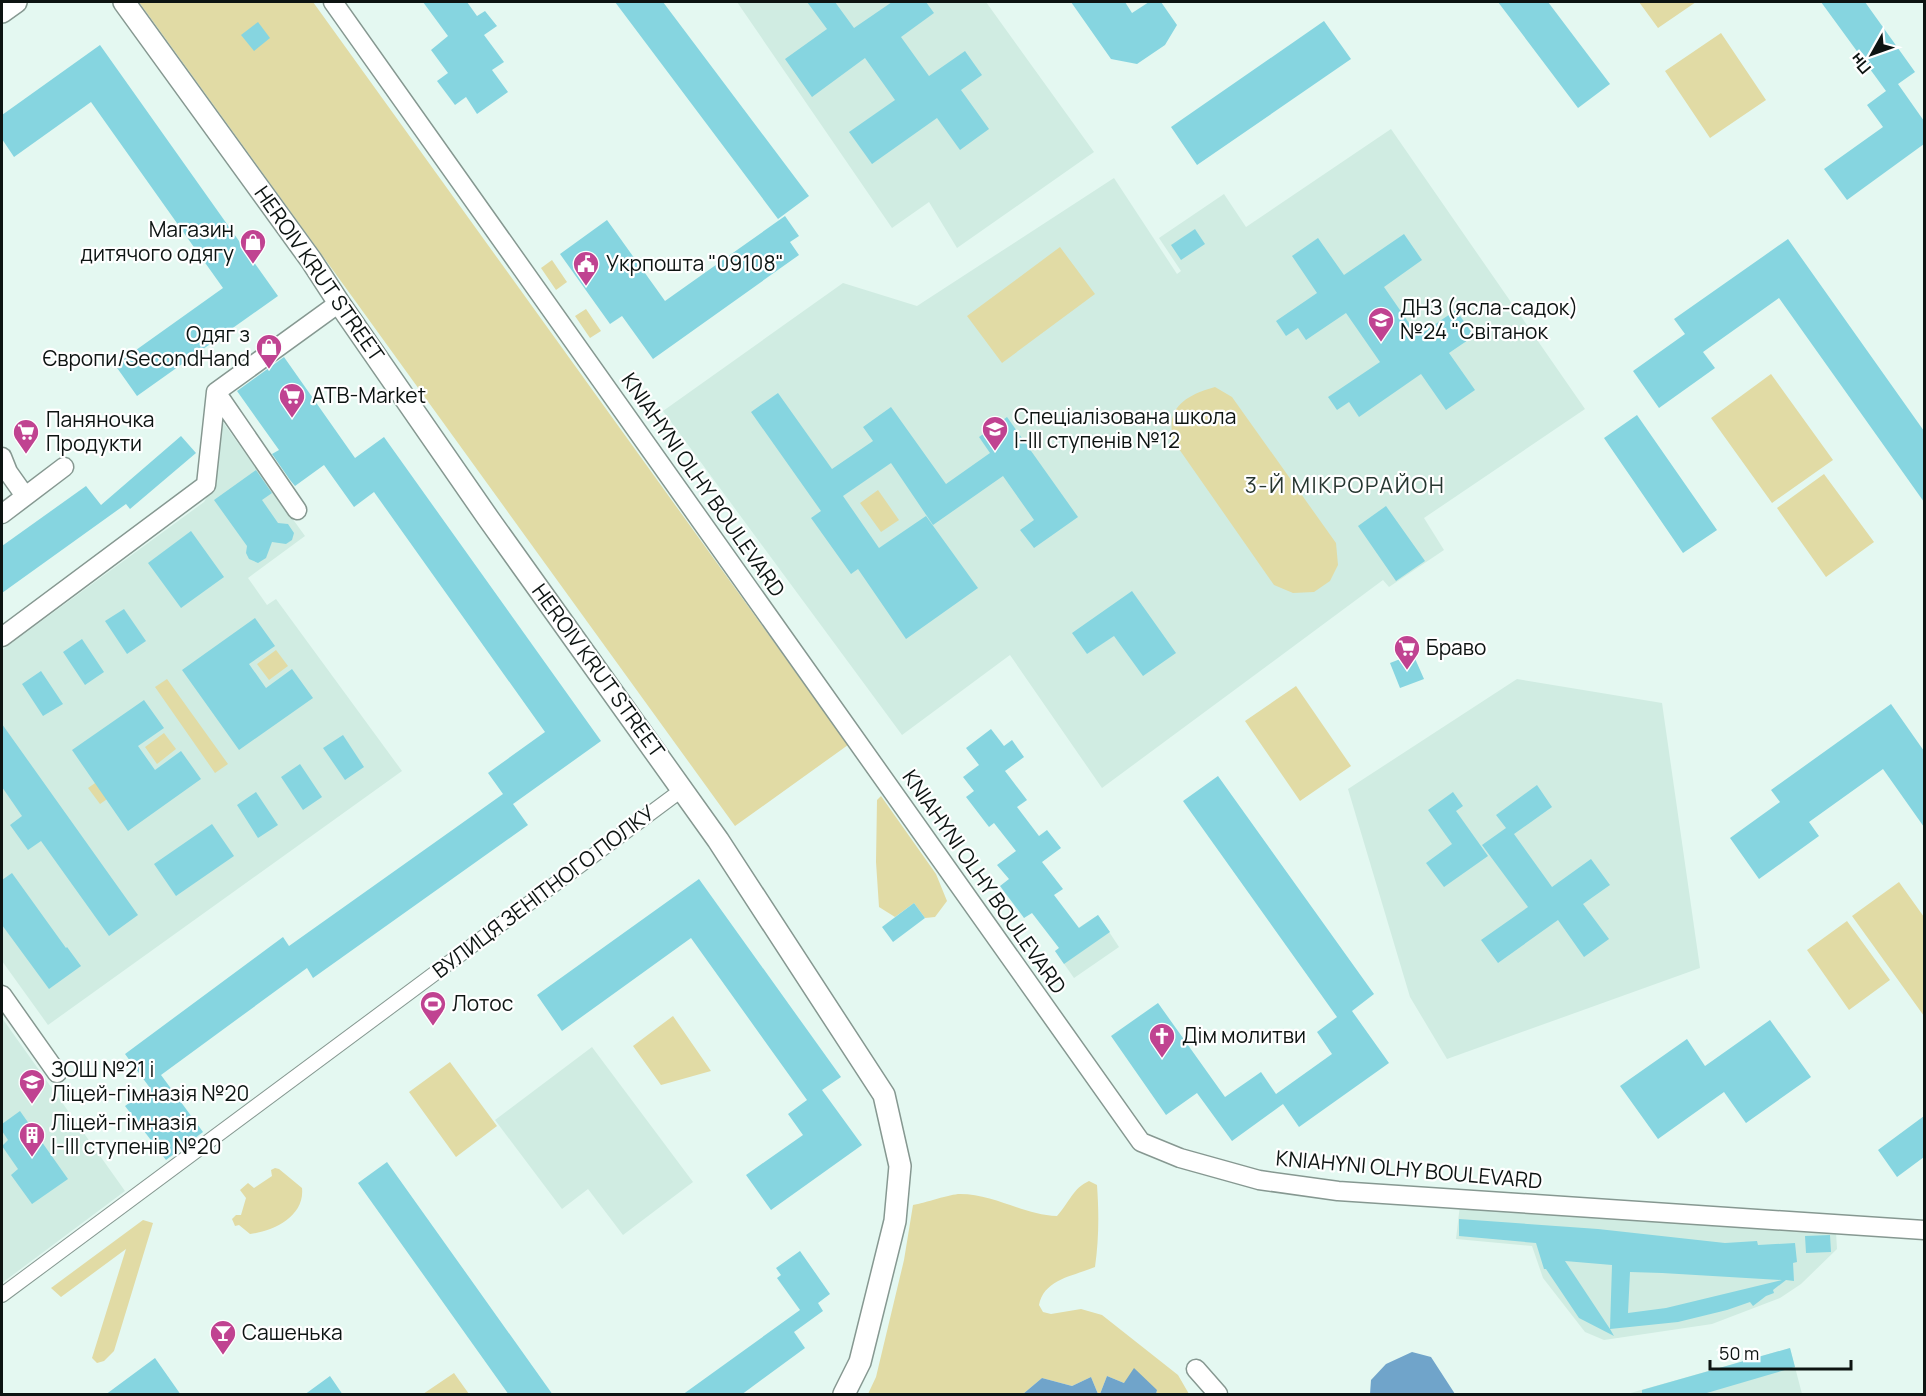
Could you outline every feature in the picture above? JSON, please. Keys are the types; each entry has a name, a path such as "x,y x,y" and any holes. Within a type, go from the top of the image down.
{"street":[{"path":"2,12 16,2"},
{"name":"HEROIV KRUT STREET","path":"124,2 311,260 488,518 718,840 884,1095 900,1166 895,1221 860,1362 844,1395"},
{"name":"KNIAHYNI OLHY BOULEVARD","path":"333,2 1141,1142 1180,1158 1259,1180 1338,1191 1924,1230"},
{"path":"2,637 206,485 216,392 339,303"},
{"path":"216,392 297,510"},
{"path":"2,457 8,472 25,496"},
{"path":"2,514 64,467"},
{"name":"ВУЛИЦЯ ЗЕНІТНОГО ПОЛКУ","path":"2,1294 682,789"},
{"path":"2,995 57,1073"},
{"path":"1196,1369 1218,1395"}],"shaded area":[{"path":"139,2 313,2 848,745 735,826"},
{"path":"737,2 986,2 1094,152 957,248 929,202 892,228"},
{"path":"1639,2 1696,2 1658,28"},
{"path":"1721,33 1766,100 1710,138 1665,71"},
{"name":"Спеціалізована школа І-ІІІ ступенів №12","path":"1391,129 1585,409 1424,518 1444,550 1389,587 1383,580 1102,788 1010,655 902,735 663,411 843,283 917,306 1114,178 1177,274 1181,271 1159,238 1224,194 1246,227"},
{"path":"1060,247 1095,294 1002,363 967,316"},
{"path":"552,260 567,282 556,290 541,268"},
{"path":"586,309 601,331 590,338 575,316"},
{"path":"1771,374 1833,460 1772,503 1711,418"},
{"path":"1215,387 1232,397 1336,543 1338,565 1330,581 1314,592 1293,593 1274,585 1172,439 1172,419 1178,406 1195,394"},
{"path":"222,421 305,536 248,578 267,605 276,599 402,771 48,1025 2,961 2,650 204,502 216,483"},
{"path":"1824,474 1874,542 1826,577 1777,508"},
{"path":"878,490 899,520 881,532 860,503"},
{"path":"276,650 288,666 269,680 257,664"},
{"path":"167,679 228,764 215,773 155,687"},
{"path":"1517,679 1662,703 1700,968 1447,1059 1410,997 1348,789"},
{"path":"1296,686 1351,766 1300,801 1245,721"},
{"path":"164,733 176,749 157,764 145,747"},
{"path":"108,774 120,790 100,804 88,788"},
{"path":"881,796 936,874 947,901 935,917 925,918 914,903 895,917 879,907 876,862 877,800"},
{"path":"1899,882 1924,917 1924,1016 1852,916"},
{"path":"1098,915 1119,947 1074,978 1055,951 1063,945 1060,940"},
{"path":"1847,921 1890,980 1849,1010 1807,950"},
{"path":"673,1016 711,1071 661,1085 633,1046"},
{"name":"ЗОШ №21 і Ліцей-гімназія №20","path":"2,1018 125,1191 2,1283"},
{"path":"592,1047 693,1182 623,1235 588,1189 562,1209 495,1120"},
{"path":"450,1062 497,1126 456,1157 409,1092"},
{"path":"275,1168 302,1188 299,1207 278,1226 250,1234 239,1225 235,1226 232,1219 236,1215 241,1215 246,1198 240,1190 248,1183 254,1188 272,1176 271,1170"},
{"path":"1089,1181 1097,1185 1098,1226 1095,1267 1053,1284 1042,1296 1039,1305 1043,1312 1051,1314 1081,1309 1102,1315 1178,1375 1189,1394 1156,1394 1157,1390 1124,1383 1107,1376 1100,1394 1091,1377 1072,1386 1042,1378 1023,1394 868,1394 876,1377 904,1260 913,1205 960,1194 985,1197 1033,1212 1057,1216 1075,1192"},
{"path":"1460,1205 1836,1232 1837,1249 1801,1284 1780,1298 1712,1324 1604,1340 1585,1332 1543,1278 1532,1246 1456,1239"},
{"path":"143,1220 153,1223 114,1351 104,1361 97,1363 92,1358 126,1249 61,1297 51,1288"},
{"path":"1790,1348 1802,1394 1627,1394"},
{"path":"454,1373 469,1394 423,1394"}],"water":[{"path":"1412,1352 1431,1357 1455,1394 1370,1394 1371,1380 1386,1364"},
{"path":"1134,1368 1157,1390 1156,1394 1100,1394 1107,1376 1124,1383"},
{"path":"1091,1377 1098,1394 1023,1394 1042,1378 1072,1386"}],"building":[{"path":"423,2 467,2 477,16 485,11 497,26 484,35 504,62 492,70 508,92 477,114 466,97 455,105 437,81 448,73 431,50 448,36"},
{"path":"615,2 663,2 809,196 778,219"},
{"path":"807,2 835,2 854,28 892,2 926,2 934,13 901,37 929,76 965,51 982,75 961,90 989,129 960,150 937,118 872,164 849,132 895,100 865,58 812,97 785,59 827,29"},
{"path":"1071,2 1125,2 1132,13 1149,2 1161,2 1177,25 1165,45 1137,64 1111,59"},
{"path":"1498,2 1548,2 1610,84 1578,108"},
{"path":"1821,2 1865,2 1915,72 1898,84 1924,121 1924,144 1847,200 1824,169 1883,127 1867,105 1886,91"},
{"path":"1324,21 1351,59 1197,165 1171,127"},
{"path":"258,22 270,38 254,51 241,35"},
{"path":"100,45 278,296 137,396 115,365 223,288 91,102 14,157 2,139 2,115"},
{"path":"785,216 799,236 790,242 799,255 653,359 622,316 610,324 560,254 607,220 665,301"},
{"path":"1195,229 1205,244 1181,260 1171,245"},
{"path":"1404,234 1422,260 1384,287 1418,336 1456,310 1474,336 1449,353 1475,390 1446,410 1421,374 1359,417 1349,402 1337,410 1328,397 1380,362 1346,313 1306,340 1298,328 1286,336 1276,321 1317,293 1292,256 1318,238 1344,275"},
{"path":"1788,239 1924,431 1924,502 1779,298 1703,352 1715,368 1659,408 1633,371 1685,334 1674,319"},
{"path":"284,357 355,458 384,437 601,741 513,804 528,825 313,978 307,968 161,1075 203,1132 166,1160 125,1106 150,1088 125,1054 283,937 289,946 503,794 488,773 545,732 374,492 354,507 324,465 295,486 290,480 272,454 279,450 237,391"},
{"path":"778,393 832,469 873,441 863,427 891,407 946,484 990,453 979,437 1007,417 1078,517 1034,548 1020,530 1034,520 1003,476 933,525 891,463 843,496 879,548 926,516 978,588 906,639 858,569 851,574 811,518 821,511 751,412"},
{"path":"1637,415 1717,530 1683,553 1604,438"},
{"path":"181,436 196,453 130,509 126,504 2,593 2,546 86,486 101,505"},
{"path":"256,470 272,493 262,500 278,523 288,524 294,533 292,540 286,544 272,542 266,558 258,563 249,559 246,553 247,546 214,500"},
{"path":"1386,506 1425,561 1396,581 1358,526"},
{"path":"191,531 224,577 181,608 148,563"},
{"path":"1132,591 1176,653 1143,676 1114,636 1087,654 1072,633"},
{"path":"124,609 146,641 127,654 105,621"},
{"path":"255,618 275,646 249,664 266,688 292,669 313,698 239,750 182,670"},
{"path":"82,639 104,672 85,685 63,652"},
{"name":"Браво","path":"1413,654 1424,679 1400,688 1390,663"},
{"path":"41,671 63,704 43,716 22,684"},
{"path":"144,700 164,728 138,746 155,770 181,751 201,779 128,831 72,750"},
{"path":"1891,704 1924,751 1924,827 1883,769 1809,822 1819,836 1759,879 1730,838 1780,802 1771,790"},
{"path":"2,724 138,915 109,936 41,841 28,850 10,825 22,816 2,787"},
{"path":"991,729 1004,746 1012,740 1024,757 1005,771 1027,800 1017,807 1039,836 1047,830 1061,848 1042,862 1063,889 1054,895 1079,928 1098,915 1110,932 1064,964 1055,951 1059,948 1032,913 1024,918 1000,886 1009,879 997,865 1016,851 994,823 989,827 966,797 974,791 963,777 979,765 966,748"},
{"path":"343,735 364,767 345,780 323,748"},
{"path":"300,764 322,797 303,810 281,777"},
{"path":"1218,776 1374,994 1352,1011 1389,1063 1299,1127 1283,1104 1232,1141 1197,1093 1166,1115 1111,1036 1158,1003 1225,1097 1261,1072 1276,1094 1332,1054 1317,1032 1337,1017 1183,801"},
{"path":"1537,785 1552,807 1514,834 1552,887 1591,859 1610,885 1583,904 1609,939 1584,957 1558,920 1498,963 1481,940 1528,907 1482,845 1506,828 1496,815"},
{"path":"256,792 278,825 258,838 237,805"},
{"path":"1453,792 1463,806 1456,811 1488,856 1444,887 1426,863 1452,844 1428,810"},
{"path":"212,824 234,856 176,896 154,864"},
{"path":"12,873 81,966 49,989 2,925 2,880"},
{"path":"699,879 841,1077 822,1090 862,1145 771,1210 746,1175 803,1135 788,1114 807,1100 691,938 562,1031 537,995"},
{"path":"914,903 925,918 893,942 882,927"},
{"path":"1770,1020 1811,1077 1746,1123 1724,1092 1658,1139 1620,1086 1687,1039 1705,1066"},
{"name":"Ліцей-гімназія I-III ступенів №20","path":"20,1111 68,1179 32,1204 11,1175 18,1169 2,1146 8,1140 2,1131 2,1124"},
{"path":"1924,1116 1924,1157 1897,1177 1878,1150"},
{"path":"387,1162 553,1395 509,1395 358,1183"},
{"path":"1459,1219 1598,1229 1725,1243 1757,1241 1758,1245 1795,1243 1797,1262 1793,1263 1794,1281 1786,1280 1773,1290 1774,1293 1753,1306 1750,1302 1678,1322 1610,1329 1614,1336 1579,1318 1544,1269 1536,1243 1459,1236","holes":["1565,1261 1612,1265 1610,1329","1630,1272 1662,1273 1782,1280 1666,1308 1628,1313"]},
{"path":"1830,1235 1831,1252 1806,1253 1805,1236"},
{"path":"800,1251 830,1294 818,1303 823,1311 794,1332 805,1348 741,1395 682,1395 800,1310 777,1278 781,1275 776,1268"},
{"path":"1790,1348 1795,1367 1700,1395 1642,1395 1642,1390"},
{"path":"155,1358 181,1395 105,1395"},
{"path":"330,1376 343,1395 304,1395"}],"place":[{"name":"Магазин дитячого одягу","path":"253,265"},
{"name":"Укрпошта \"09108\"","path":"586,287"},
{"name":"ДНЗ (ясла-садок) №24 \"Світанок","path":"1381,343"},
{"name":"Одяг з Європи/SecondHand","path":"269,370"},
{"name":"ATB-Market","path":"292,419"},
{"name":"Спеціалізована школа І-ІІІ ступенів №12","path":"995,452"},
{"name":"Паняночка Продукти","path":"26,455"},
{"name":"Браво","path":"1407,671"},
{"name":"Лотос","path":"433,1027"},
{"name":"Дім молитви","path":"1162,1059"},
{"name":"ЗОШ №21 і Ліцей-гімназія №20","path":"32,1105"},
{"name":"Ліцей-гімназія I-III ступенів №20","path":"32,1158"},
{"name":"Сашенька","path":"223,1356"}],"district":[{"name":"3-Й МІКРОРАЙОН","path":"1345,485"}]}
